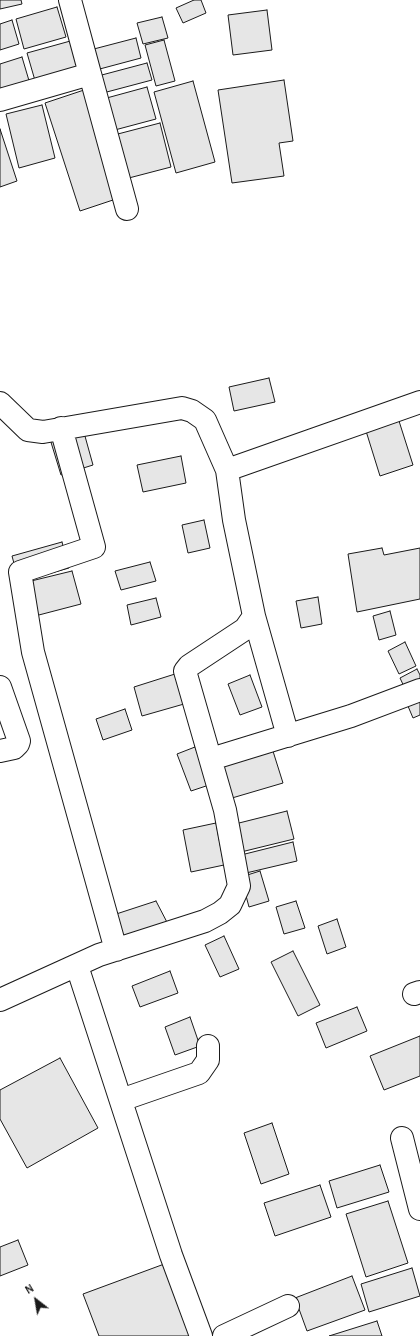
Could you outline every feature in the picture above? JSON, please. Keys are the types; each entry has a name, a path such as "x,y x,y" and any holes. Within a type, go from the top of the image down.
{"street":[{"path":"70,0 127,209"},
{"path":"0,100 90,74"},
{"path":"227,470 311,442 420,402"},
{"path":"0,403 28,430 43,432 182,408 192,411 204,420 227,470 234,520 254,616 288,736"},
{"path":"61,428 94,548 20,572 33,652 116,950"},
{"path":"0,1000 116,950 205,921 220,913 230,905 239,886 225,810 185,671 189,666 245,629 254,616"},
{"path":"0,687 19,741 14,748 0,751"},
{"path":"211,759 351,716 420,690"},
{"path":"77,966 172,1255 201,1336"},
{"path":"121,1100 199,1073 208,1060 208,1046"},
{"path":"402,1138 420,1209"},
{"path":"224,1336 288,1306"}],"building":[{"path":"0,0 21,0 22,4 0,9"},
{"path":"194,0 201,0 206,13 183,23 176,8"},
{"path":"57,7 66,37 24,49 16,19"},
{"path":"267,10 272,50 233,55 228,15"},
{"path":"162,17 168,38 143,44 137,23"},
{"path":"12,20 19,44 0,50 0,24"},
{"path":"136,38 141,58 96,70 90,50"},
{"path":"74,40 83,70 36,84 27,53"},
{"path":"164,40 175,81 156,86 145,45"},
{"path":"22,57 30,84 0,93 0,64"},
{"path":"147,63 152,80 103,93 98,76"},
{"path":"284,80 293,141 279,143 284,176 232,183 218,90"},
{"path":"193,81 215,162 176,173 154,92"},
{"path":"147,87 156,119 111,131 103,99"},
{"path":"84,90 119,198 80,211 45,103"},
{"path":"42,105 55,158 19,168 6,114"},
{"path":"160,123 171,167 125,179 114,135"},
{"path":"0,129 17,181 0,187"},
{"path":"269,378 275,402 234,411 229,387"},
{"path":"399,421 413,465 380,476 366,431"},
{"path":"83,429 93,465 61,475 50,439"},
{"path":"181,456 186,483 143,492 137,465"},
{"path":"204,520 210,548 188,553 182,525"},
{"path":"62,542 69,568 19,582 12,556"},
{"path":"382,548 384,555 420,548 420,599 357,612 348,554"},
{"path":"150,562 156,581 121,590 115,571"},
{"path":"72,571 81,604 35,616 27,582"},
{"path":"318,597 322,624 301,628 296,601"},
{"path":"156,598 161,617 131,625 127,605"},
{"path":"390,611 396,635 379,640 373,616"},
{"path":"405,642 416,666 399,674 388,651"},
{"path":"417,669 420,675 420,687 407,693 400,678"},
{"path":"175,674 184,704 142,716 134,687"},
{"path":"250,675 262,707 240,715 228,684"},
{"path":"420,692 420,715 413,718 405,699"},
{"path":"125,709 132,730 103,740 96,719"},
{"path":"195,747 209,785 191,791 177,754"},
{"path":"272,748 283,783 232,798 222,763"},
{"path":"287,811 294,839 241,852 235,824"},
{"path":"216,823 224,865 191,872 183,830"},
{"path":"293,842 297,861 246,873 241,855"},
{"path":"260,871 269,901 249,907 241,877"},
{"path":"156,901 170,928 114,947 104,918"},
{"path":"296,901 305,928 284,934 276,907"},
{"path":"337,919 346,947 327,954 318,926"},
{"path":"224,936 239,969 220,977 205,945"},
{"path":"293,951 320,1005 298,1016 271,962"},
{"path":"170,971 178,993 140,1007 132,986"},
{"path":"357,1007 367,1031 326,1048 316,1023"},
{"path":"190,1017 200,1046 175,1055 165,1027"},
{"path":"420,1036 420,1076 384,1090 370,1056"},
{"path":"60,1058 98,1128 27,1168 0,1119 0,1090"},
{"path":"272,1123 289,1174 261,1184 244,1133"},
{"path":"380,1165 389,1192 337,1208 329,1181"},
{"path":"320,1185 331,1217 275,1236 264,1203"},
{"path":"388,1201 408,1263 366,1277 346,1214"},
{"path":"18,1240 28,1265 0,1276 0,1247"},
{"path":"167,1263 194,1336 99,1336 83,1294"},
{"path":"412,1268 420,1296 369,1312 361,1284"},
{"path":"352,1276 365,1310 307,1331 295,1298"},
{"path":"377,1321 382,1336 329,1336"}]}
